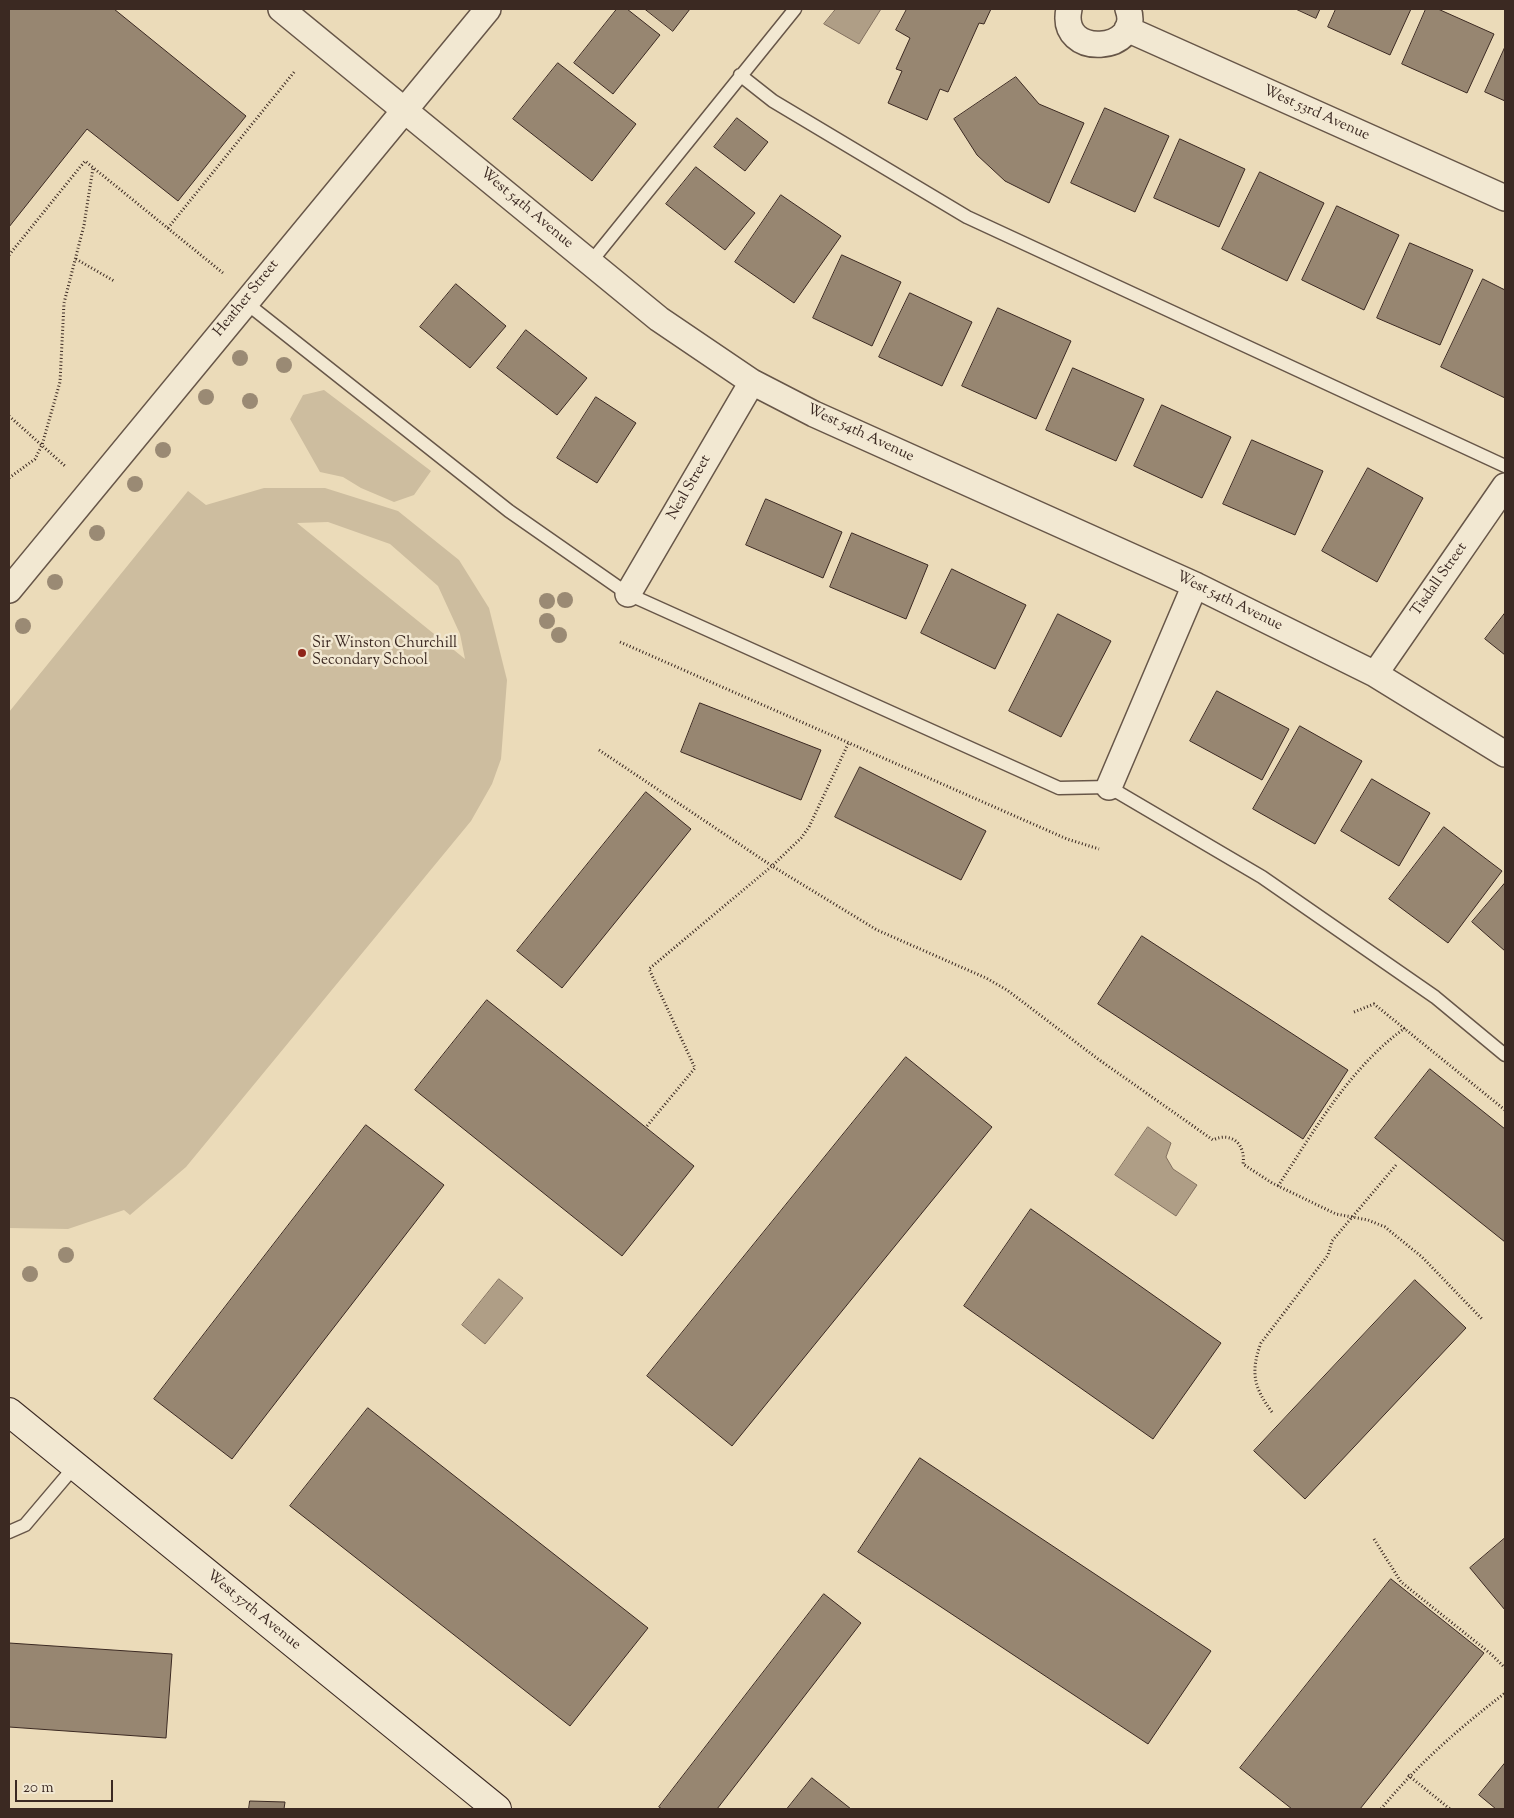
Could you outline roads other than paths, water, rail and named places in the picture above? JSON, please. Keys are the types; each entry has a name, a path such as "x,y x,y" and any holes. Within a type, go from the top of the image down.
{"street":[{"name":"West 54th Avenue","path":"281,9 659,319 752,382 814,414 1195,585 1375,674 1505,754"},
{"name":"Heather Street","path":"9,590 244,302 488,9"},
{"name":"West 53rd Avenue","path":"1069,9 1068,16 1073,32 1085,43 1101,46 1116,41 1128,19 1505,198"},
{"name":"Neal Street","path":"628,594 752,382"},
{"name":"Tisdall Street","path":"1375,674 1505,486"},
{"path":"1110,787 1195,585"},
{"name":"West 57th Avenue","path":"9,1412 497,1809"}],"lane":[{"path":"590,263 794,9"},
{"path":"740,75 774,102 967,217 1505,466"},
{"path":"244,302 508,511 628,594 1059,788 1110,787 1262,877 1434,996 1505,1055"},
{"path":"9,1532 24,1526 75,1466"}],"place":[{"name":"Sir Winston Churchill Secondary School","path":"302,653"}]}
